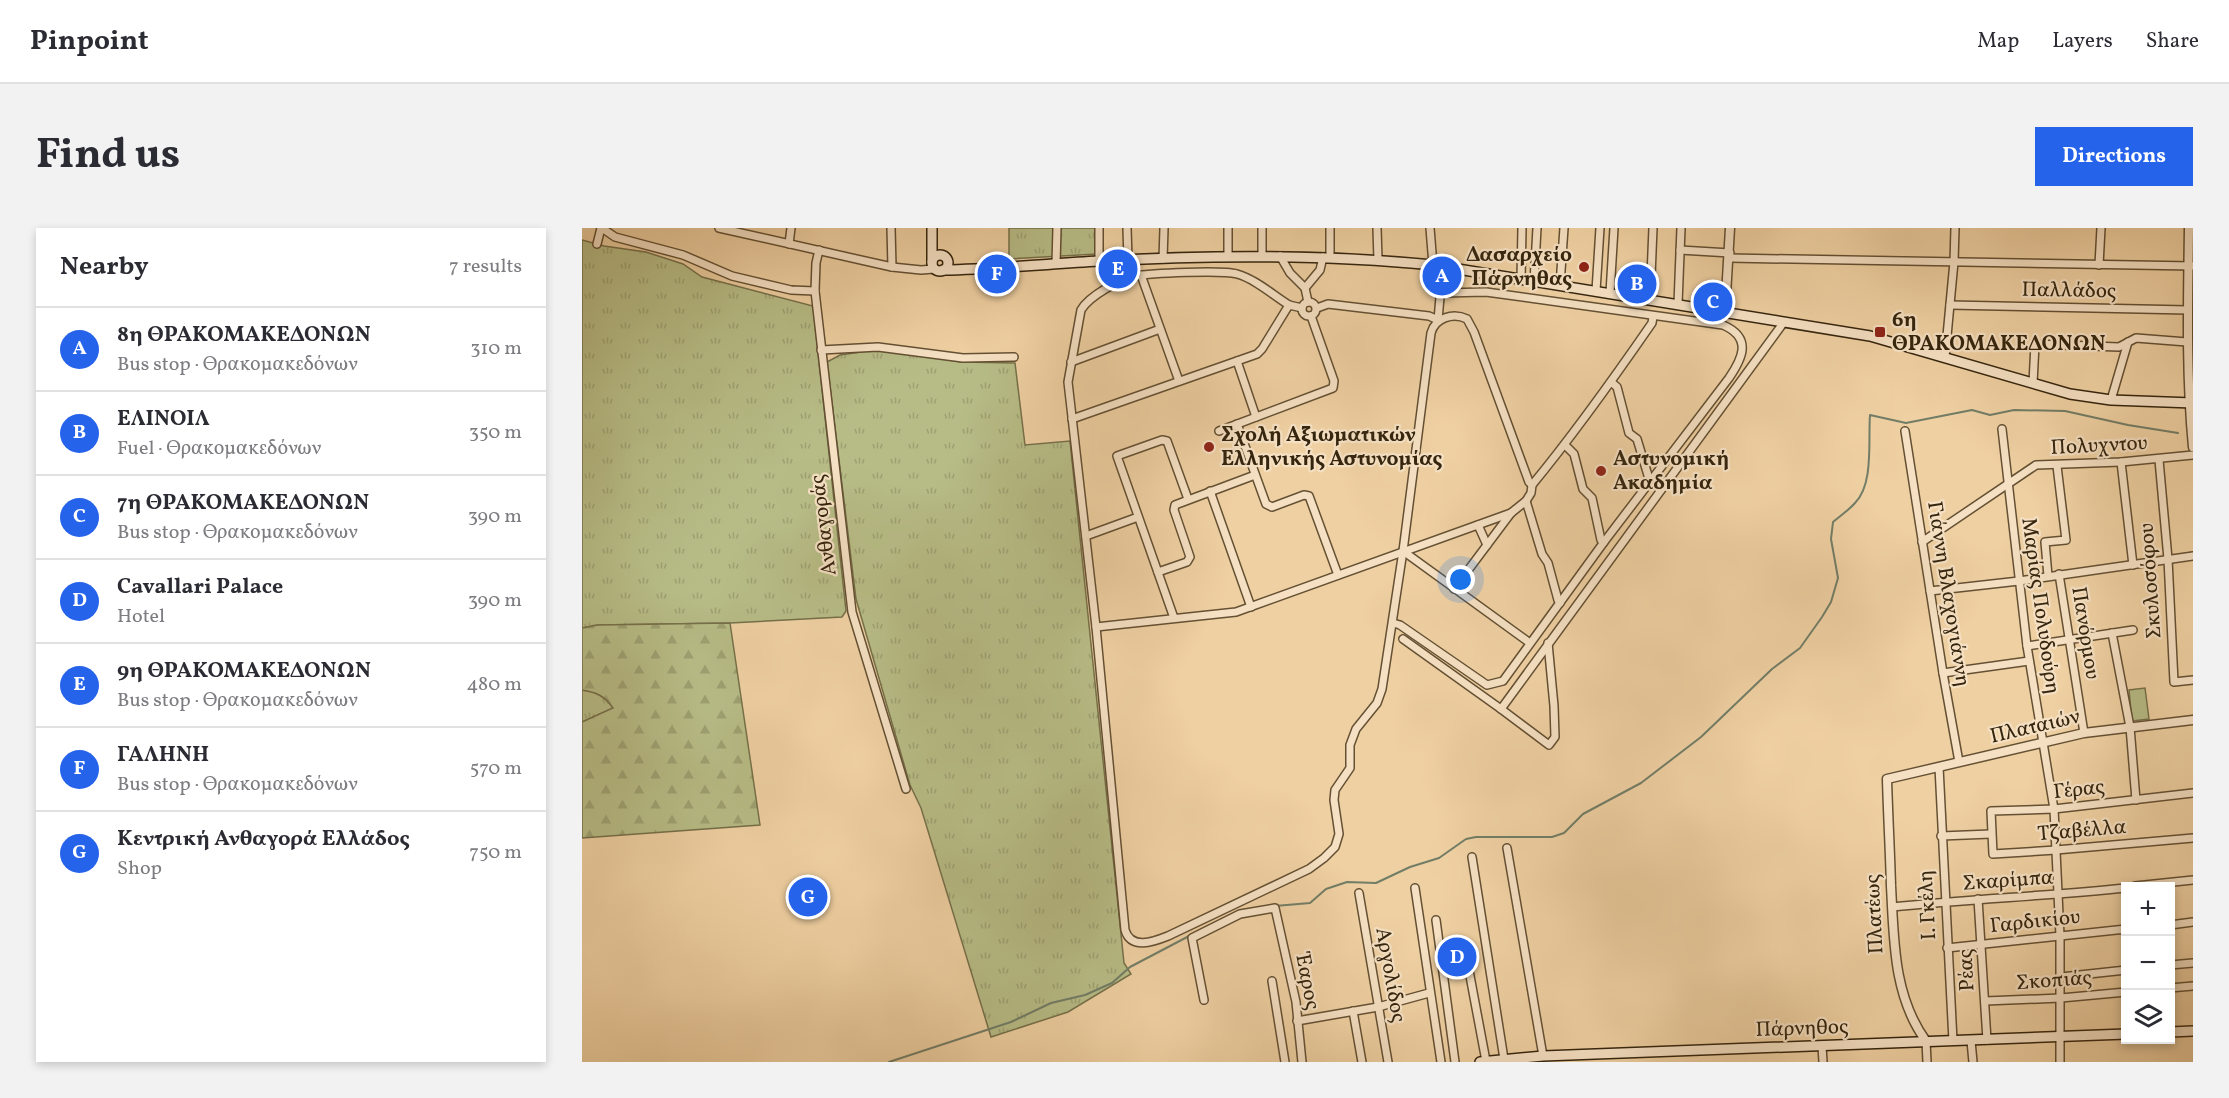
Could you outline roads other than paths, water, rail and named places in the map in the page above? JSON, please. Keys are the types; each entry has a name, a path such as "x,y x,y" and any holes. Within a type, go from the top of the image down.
{"main road":[{"path":"932,233 946,267 936,267"},
{"path":"932,233 936,267"},
{"path":"936,267 936,256 973,268"},
{"path":"936,267 973,268 1228,256 1327,257 1432,265 1870,336 2070,394 2111,400 2191,403"},
{"path":"2175,1032 2193,1031"},
{"name":"Πάρνηθος","path":"1483,1061 1543,1056 2121,1034"}],"street":[{"path":"597,244 601,228 615,237 683,255 732,276 791,290 815,291"},
{"path":"719,228 892,267 921,270 936,267"},
{"path":"789,244 791,228"},
{"path":"891,228 892,267"},
{"path":"1056,264 1057,228"},
{"path":"1099,228 1099,261"},
{"path":"1127,228 1128,260"},
{"path":"1163,259 1164,228"},
{"path":"1228,228 1228,256"},
{"path":"1262,228 1262,256"},
{"path":"1305,288 1320,270 1327,257 1330,228"},
{"path":"1377,228 1378,260"},
{"path":"1430,228 1432,265"},
{"path":"1521,280 1522,228"},
{"path":"1534,282 1537,228"},
{"path":"1560,285 1563,228"},
{"path":"1596,291 1600,228"},
{"path":"1611,293 1614,228"},
{"path":"1650,300 1653,228"},
{"path":"1678,304 1681,228"},
{"path":"1725,312 1730,228"},
{"path":"1945,357 1955,228"},
{"path":"2099,265 2102,228"},
{"path":"2189,228 2191,265 2187,342 2193,447"},
{"name":"Ανθαγοράς","path":"819,250 815,291 852,612 906,789"},
{"path":"1680,250 1730,255 1954,262 2191,265"},
{"path":"1280,256 1290,273 1305,288 1308,302"},
{"path":"1302,308 1289,305 1236,274 1141,275 1118,282 1082,307 1068,377 1072,420 1096,627 1125,930 1131,939 1142,943 1168,936 1309,869 1335,847 1339,834 1334,795 1350,768 1350,745 1356,729 1377,702 1382,689 1403,551 1431,333 1438,320 1440,297 1443,293 1486,292 1728,327 1740,338 1742,359 1503,681 1487,685 1400,625 1393,623"},
{"path":"1141,275 1179,381"},
{"path":"1302,308 1308,302"},
{"path":"1308,302 1313,302 1317,308"},
{"path":"1311,316 1317,308 1328,304 1429,316 1438,320 1456,316 1467,319 1532,485"},
{"path":"1072,420 1260,352 1289,305"},
{"name":"Παλλάδος","path":"1950,305 2188,310"},
{"path":"1302,308 1304,314 1311,316"},
{"path":"1219,431 1333,388 1334,381 1311,316"},
{"path":"1454,589 1511,513 1526,501 1531,493 1532,485 1565,446 1652,323 1653,317"},
{"path":"1501,709 1784,322"},
{"path":"1071,362 1160,329"},
{"path":"2033,383 2035,344 2119,347 2136,338 2187,342"},
{"path":"2111,400 2128,342"},
{"path":"821,350 878,347 963,358 1014,357"},
{"path":"1237,361 1256,417"},
{"path":"1611,382 1617,387 1629,433 1636,439 1650,482"},
{"path":"1237,424 1266,504 1270,507 1304,495 1309,496 1338,575"},
{"name":"Μαρίας Πολυδούρη","path":"2002,429 2027,646 2054,809 2060,936 2061,1062"},
{"name":"Γιάννη Βλαχογιάννη","path":"1905,431 1959,762"},
{"path":"1174,618 1117,456 1162,440 1167,441 1188,499"},
{"path":"1565,446 1574,453 1582,489 1592,498 1601,540 1604,542"},
{"name":"Πολυχντου","path":"1922,542 2036,465 2057,466 2159,460 2193,455"},
{"name":"Σκυλοσόφου","path":"2159,460 2168,559 2174,682 2193,680"},
{"path":"2121,462 2133,566"},
{"path":"2048,576 2045,542 2066,540 2057,466"},
{"path":"1158,572 1189,560 1190,555 1174,507 1177,503 1256,475"},
{"path":"1210,491 1251,607"},
{"path":"1526,501 1560,603"},
{"path":"1096,627 1229,613 1251,607 1511,513"},
{"path":"1086,536 1138,517"},
{"path":"1478,525 1487,545"},
{"path":"1403,551 1530,643"},
{"path":"1930,591 2133,566 2193,556"},
{"name":"Πανόρμου","path":"2059,574 2084,733"},
{"path":"2027,646 2133,630"},
{"path":"2112,633 2130,727 2136,800"},
{"path":"1403,639 1549,746 1555,737 1548,644"},
{"path":"1943,673 2030,661"},
{"name":"Πλαταιών","path":"1887,779 2084,733 2193,720"},
{"name":"Ι. Γκέλη","path":"1938,767 1953,1041"},
{"name":"Πλατέως","path":"1887,779 1894,956 1916,1025 1926,1041"},
{"name":"Γέρας","path":"1992,834 1991,811 2054,809 2193,793"},
{"path":"1941,836 1992,834"},
{"name":"Τζαβέλλα","path":"1992,834 1993,854 2193,838"},
{"path":"1507,848 1543,1056"},
{"path":"1472,857 1504,1059"},
{"path":"2174,882 2193,880"},
{"path":"1415,888 1441,1062"},
{"name":"Σκαρίμπα","path":"1892,907 2121,889"},
{"name":"Αργολίδος","path":"1359,893 1388,1062"},
{"name":"Ρέας","path":"1978,899 1987,1040"},
{"name":"Έαρος","path":"1204,1000 1192,938 1240,914 1275,908 1296,1002 1302,1062"},
{"path":"1436,920 1455,1062"},
{"path":"2175,924 2193,922"},
{"name":"Γαρδικίου","path":"1947,948 2121,930"},
{"path":"1467,960 1483,1061"},
{"path":"2175,965 2193,963"},
{"path":"2061,976 2121,970"},
{"path":"1272,981 1285,1062"},
{"path":"2175,988 2193,986"},
{"name":"Σκοπιάς","path":"1985,1001 2121,992"},
{"path":"1297,1021 1378,1007 1429,993"},
{"path":"1353,1011 1362,1062"},
{"path":"1926,1041 1927,1062"},
{"path":"1971,1041 1972,1062"},
{"path":"1822,1046 1823,1062"}],"waterway":[{"path":"1275,906 1310,903 1326,889 1347,882 1376,883 1410,867 1439,858 1466,839 1552,837 1564,833 1583,814 1641,783 1701,737 1772,669 1800,648 1831,602 1838,578 1831,539 1833,522 1855,503 1865,485 1869,462 1870,415 1906,423 1972,410 1990,415 2014,410 2065,411 2178,433"},
{"path":"1246,910 1269,906"},
{"path":"889,1062 1011,1022 1051,1003 1085,995 1112,983 1130,967 1191,935"}],"place":[{"name":"Δασαρχείο Πάρνηθας","path":"1584,267"},
{"name":"9η ΘΡΑΚΟΜΑΚΕΔΟΝΩΝ","path":"1118,269"},
{"name":"ΓΑΛΗΝΗ","path":"997,274"},
{"name":"8η ΘΡΑΚΟΜΑΚΕΔΟΝΩΝ","path":"1442,276"},
{"name":"ΕΛΙΝΟΙΛ","path":"1637,284"},
{"name":"7η ΘΡΑΚΟΜΑΚΕΔΟΝΩΝ","path":"1713,302"},
{"name":"6η ΘΡΑΚΟΜΑΚΕΔΟΝΩΝ","path":"1880,332"},
{"name":"Σχολή Αξιωματικών Ελληνικής Αστυνομίας","path":"1209,447"},
{"name":"Αστυνομική Ακαδημία","path":"1601,471"},
{"name":"Κεντρική Ανθαγορά Ελλάδος","path":"808,897"},
{"name":"Cavallari Palace","path":"1457,957"}]}
